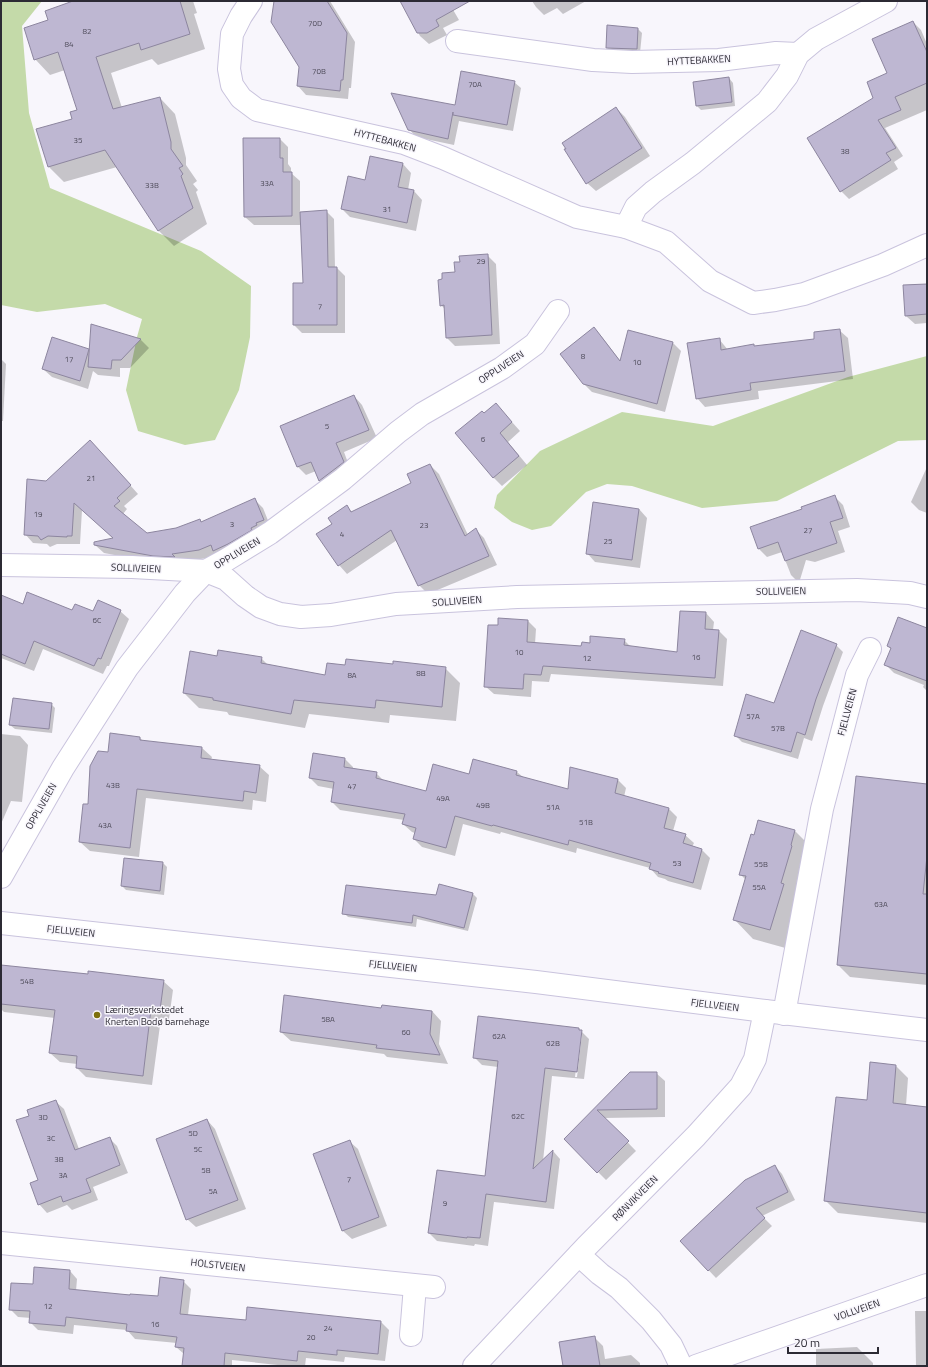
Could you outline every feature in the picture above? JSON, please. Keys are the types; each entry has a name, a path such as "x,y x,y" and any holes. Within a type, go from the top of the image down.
{"street":[{"name":"HYTTEBAKKEN","path":"251,1 232,34 229,69 232,85 241,98 258,110 404,143 443,158 577,217 626,226 666,242 710,281 753,303 804,294 883,265 927,245"},
{"path":"626,226 636,207 767,102 787,76 798,54 816,39 886,1"},
{"name":"HYTTEBAKKEN","path":"457,41 593,60 624,62 719,60 776,53 798,54"},
{"name":"OPPLIVEIEN","path":"1,877 63,768 127,668 185,593 206,571 276,528 343,479 398,432 422,414 502,368 535,344 558,311"},
{"name":"SOLLIVEIEN","path":"1,565 132,567 206,571 226,579 245,596 261,607 280,614 301,617 331,616 396,604 517,597 857,590 910,593 927,597"},
{"name":"FJELLVEIEN","path":"774,1012 822,809 857,675 870,649"},
{"name":"FJELLVEIEN","path":"1,923 529,981 927,1030"},
{"name":"RØNVIKVEIEN","path":"474,1366 579,1255 696,1136 741,1086 755,1059 774,1012"},
{"name":"HOLSTVEIEN","path":"1,1243 425,1287 412,1334"},
{"path":"579,1255 600,1274 620,1288 651,1320 671,1345 681,1366"},
{"name":"VOLLVEIEN","path":"696,1366 927,1285"}],"green space":[{"path":"1,1 42,1 22,26 29,113 50,188 201,251 251,286 250,337 239,390 215,440 185,445 138,431 126,390 142,319 105,304 37,312 1,305"},
{"path":"927,356 927,440 898,441 777,501 702,508 632,486 607,484 586,492 551,526 532,530 512,522 494,508 497,495 540,451 622,412 713,426 848,377"}],"building":[{"path":"73,1 180,1 190,34 141,50 139,43 96,57 113,109 160,97 171,142 171,149 183,166 179,168 183,174 181,176 193,208 158,231 105,150 48,167 36,129 72,119 70,112 77,110 58,52 34,60 24,28 48,20 45,11"},
{"path":"274,1 327,1 347,33 343,80 341,80 340,91 297,86 299,67 271,22"},
{"path":"400,1 470,1 436,20 439,26 427,33 417,33"},
{"path":"913,21 927,52 927,83 895,97 901,110 878,120 896,148 886,153 891,160 840,192 807,138 873,98 867,82 887,73 872,39"},
{"path":"607,25 638,28 637,49 606,48"},
{"path":"461,71 515,81 507,125 453,115 453,112 448,139 408,130 391,93 455,105"},
{"path":"729,77 732,102 696,106 693,82"},
{"path":"616,107 642,148 586,184 564,149 566,149 562,143"},
{"path":"243,138 280,138 280,158 283,158 283,172 292,172 292,216 244,217"},
{"path":"370,156 403,163 398,187 414,190 407,223 341,209 348,176 365,180"},
{"path":"327,210 328,267 337,267 337,325 293,325 293,283 303,283 300,212"},
{"path":"488,254 492,335 446,338 444,305 440,306 438,280 442,279 442,273 455,272 454,262 460,262 459,256"},
{"path":"927,284 927,314 905,316 903,285"},
{"path":"91,324 141,339 121,360 112,360 111,369 88,367"},
{"path":"594,327 620,361 628,330 673,342 657,404 583,384 560,354"},
{"path":"840,329 845,371 750,383 751,390 696,399 687,343 720,338 721,350 754,344 754,346 814,339 814,332"},
{"path":"52,337 89,349 80,381 42,369"},
{"path":"354,395 369,430 336,443 344,462 319,481 311,462 297,467 280,426"},
{"path":"496,403 512,422 500,433 519,456 493,478 455,433 482,411 484,413"},
{"path":"90,440 131,485 117,498 120,501 114,506 147,533 176,528 200,519 201,522 255,498 264,520 256,523 257,525 251,528 252,530 213,551 211,545 199,550 172,554 175,557 153,556 94,545 94,542 113,538 74,503 72,536 48,536 41,540 38,536 24,535 27,479 46,481"},
{"path":"430,464 465,536 476,528 489,556 418,586 391,530 338,566 316,534 332,524 328,518 347,505 351,512 411,483 407,474"},
{"path":"835,495 843,518 830,522 837,543 785,561 778,542 758,549 750,527 802,509 801,507"},
{"path":"593,502 639,509 632,560 586,554"},
{"path":"27,592 72,610 75,604 93,611 98,600 121,610 101,659 98,658 94,666 34,641 25,664 1,654 1,595 23,604"},
{"path":"680,611 706,612 705,629 719,630 715,678 543,666 541,675 524,674 523,689 484,687 488,625 498,625 498,618 528,620 527,642 581,646 582,642 590,643 590,636 625,639 624,645 677,652"},
{"path":"898,617 927,628 927,681 884,665 891,648 887,646"},
{"path":"801,630 837,644 816,699 805,735 797,732 791,752 734,736 746,694 774,703"},
{"path":"218,650 262,657 261,663 325,675 327,663 345,665 346,659 393,664 393,661 446,667 442,707 376,700 375,708 294,700 291,714 183,693 190,651 217,656"},
{"path":"13,698 52,703 49,729 9,725"},
{"path":"110,733 140,737 140,740 202,747 201,758 260,765 256,793 244,791 243,801 137,789 130,848 79,842 83,804 88,804 90,766 98,751 108,752"},
{"path":"313,753 345,758 344,767 377,772 376,778 426,791 433,764 469,774 473,759 517,771 516,775 568,789 570,767 618,779 615,793 669,808 664,828 686,834 683,843 702,849 693,883 649,869 651,863 569,840 568,845 455,816 446,848 413,839 416,828 402,824 405,814 331,802 334,782 309,778"},
{"path":"856,776 927,784 927,856 923,894 927,894 927,974 837,965"},
{"path":"758,820 795,830 781,883 784,884 770,930 733,920 746,876 739,875 751,834 754,835"},
{"path":"124,858 163,862 160,891 121,886"},
{"path":"439,884 473,893 464,928 413,915 412,923 342,914 346,885 436,895"},
{"path":"1,965 88,974 88,971 164,980 160,1010 151,1009 143,1076 76,1068 77,1056 49,1053 55,1010 1,1004"},
{"path":"284,995 381,1008 382,1005 432,1011 430,1034 440,1055 376,1048 377,1045 280,1032"},
{"path":"478,1016 579,1028 579,1030 582,1030 577,1072 545,1068 533,1169 553,1150 546,1202 486,1194 480,1238 467,1238 428,1233 437,1170 485,1176 498,1061 473,1058"},
{"path":"870,1062 896,1065 893,1103 927,1107 927,1213 824,1201 836,1097 867,1100"},
{"path":"630,1072 657,1072 657,1109 597,1110 629,1141 597,1173 564,1139"},
{"path":"56,1100 75,1150 110,1137 120,1165 86,1179 91,1192 63,1202 61,1196 38,1205 30,1183 38,1180 16,1120 29,1116 27,1110"},
{"path":"207,1119 238,1200 186,1220 156,1139"},
{"path":"350,1140 379,1217 342,1231 313,1154"},
{"path":"775,1165 788,1192 756,1208 765,1218 708,1271 680,1241 745,1180"},
{"path":"34,1267 70,1270 69,1289 130,1295 158,1296 160,1277 184,1280 180,1314 246,1320 247,1307 381,1321 378,1354 337,1350 337,1355 298,1351 297,1361 225,1353 224,1366 182,1366 184,1348 175,1347 177,1337 126,1331 127,1324 66,1317 65,1326 29,1323 30,1311 9,1310 11,1283 33,1284"},
{"path":"595,1336 600,1366 563,1366 559,1342"}],"place":[{"name":"Læringsverkstedet Knerten Bodø barnehage","path":"97,1015"}]}
